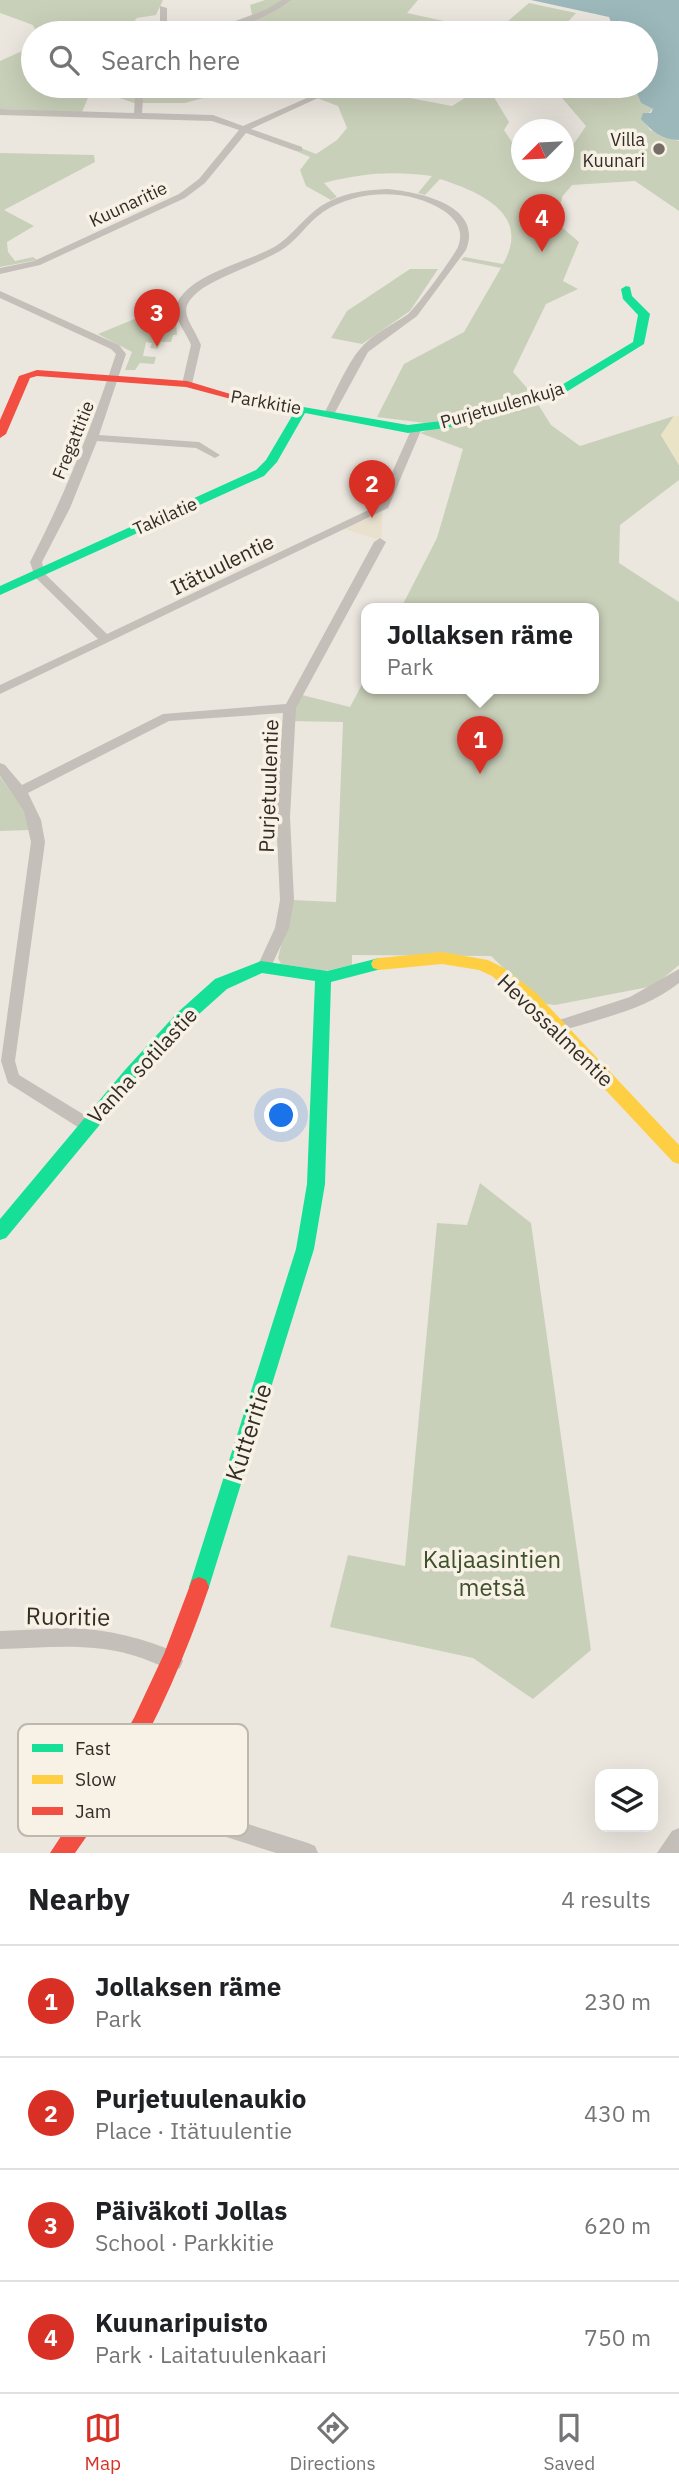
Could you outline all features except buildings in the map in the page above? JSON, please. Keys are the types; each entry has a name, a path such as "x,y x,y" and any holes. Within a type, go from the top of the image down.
{"street":[{"path":"243,21 268,12 287,0"},
{"path":"163,8 163,21"},
{"path":"136,98 138,116"},
{"path":"245,128 313,98"},
{"path":"0,112 214,118 299,149"},
{"name":"Kuunaritie","path":"0,271 37,263 182,196 202,181 245,128"},
{"path":"187,384 196,345 181,317 181,309 184,299 199,288 279,248 298,234 317,212 350,197 393,194 419,197 442,205 460,218 464,226 465,241 461,250 414,314 364,351 329,414"},
{"name":"Purjetuulenkuja","path":"417,428 452,422 484,407 559,392 638,344 641,340 644,314 627,297 626,289"},
{"name":"Fregattitie","path":"0,294 115,347 122,357 64,508 37,557 39,574"},
{"name":"Parkkitie","path":"0,434 27,374 187,384 227,395 417,428"},
{"name":"Takilatie","path":"0,591 260,473 271,462 302,409"},
{"name":"Itätuulentie","path":"0,690 382,508 417,428"},
{"path":"93,438 199,445 215,455"},
{"name":"Purjetuulentie","path":"264,967 282,929 287,900 284,817 290,708 380,542"},
{"path":"39,574 106,640"},
{"path":"21,791 167,717 290,708"},
{"path":"0,768 21,791 34,819 38,842 8,1068 13,1079 86,1124"},
{"name":"Hevossalmentie","path":"323,977 381,962 477,962 502,975 666,1140 679,1157"},
{"path":"264,967 323,977"},
{"name":"Vanha sotilastie","path":"0,1232 86,1124 196,1006 248,970 264,967"},
{"path":"555,1027 639,1001 679,975"},
{"name":"Kutteritie","path":"146,1724 173,1661 305,1249 316,1184 323,977"},
{"name":"Ruoritie","path":"0,1640 106,1638 143,1646 173,1661"},
{"path":"248,1834 308,1853"},
{"name":"Kutteritie","path":"61,1853 74,1836"},
{"path":"667,1853 679,1838"}],"green space":[{"path":"0,0 163,0 156,15 137,18 134,21 22,21 0,13"},
{"path":"265,0 418,0 407,13 444,21 235,21 252,15 250,5"},
{"path":"529,3 576,13 569,21 508,21"},
{"path":"21,51 21,98 88,98 82,112 0,109 0,61"},
{"path":"120,98 203,98 185,103 134,103"},
{"path":"317,98 410,98 452,106 465,98 494,98 509,122 504,130 511,141 511,182 574,182 574,143 586,126 562,98 639,98 641,103 653,109 642,119 650,130 679,141 679,211 635,181 572,185 562,197 557,223 579,242 563,281 578,289 546,304 513,372 534,396 450,420 425,423 377,417 404,364 464,332 501,268 461,260 464,257 503,264 510,247 511,231 497,208 485,198 455,184 440,179 425,195 418,193 432,176 378,174 324,183 337,197 331,200 306,186 300,170 310,157 296,151 301,148 316,154 337,140 347,128 338,106"},
{"path":"0,153 94,155 95,162 4,210 34,226 7,242 8,252 15,261 33,257 37,260 0,267"},
{"path":"410,269 438,269 410,311 362,344 331,338 347,311"},
{"path":"149,313 147,323 176,323 177,335 173,335 171,342 161,342 158,349 150,348 152,343 146,342 143,356 156,357 154,364 140,363 135,370 125,370 132,352 98,334"},
{"path":"536,401 551,425 580,446 674,416 661,435 679,465 679,480 620,525 619,563 679,602 679,965 654,986 555,1005 540,1003 491,956 352,955 352,965 325,971 281,964 278,958 292,900 336,902 343,722 288,721 298,694 350,707 361,686 361,694 599,694 599,603 404,603 437,538 463,449 420,433 485,410"},
{"path":"0,777 25,811 30,830 0,831"},
{"name":"Kaljaasintien metsä","path":"480,1183 531,1223 591,1650 533,1699 473,1658 330,1627 348,1555 405,1566 437,1223 467,1225"}],"sand":[{"path":"674,416 679,416 679,465 661,435"}],"shaded area":[{"path":"382,508 382,538 376,539 341,528"}],"water":[{"path":"531,0 679,0 679,140 658,134 641,119 643,113 651,113 653,109 641,103 639,98 658,98 658,21 610,21 609,17"}],"traffic: fast":[{"path":"231,396 408,429 452,423 484,407 559,392 638,344 644,314 627,297 626,289"},
{"path":"0,591 260,473 271,462 302,409"},
{"path":"0,1232 130,1076 183,1018 221,984 261,967 327,977 379,964"},
{"path":"199,1587 305,1249 316,1184 323,977"}],"traffic: slow":[{"path":"379,964 442,958 482,964 498,972 530,998 679,1157"}],"traffic: jam":[{"path":"0,434 25,376 37,373 187,384 231,396"},
{"path":"142,1724 173,1658 199,1587"},
{"path":"61,1853 73,1836"}],"place":[{"name":"Villa Kuunari","path":"659,149"},
{"name":"Kuunaripuisto","path":"542,252"},
{"name":"Päiväkoti Jollas","path":"157,347"},
{"name":"Purjetuulenaukio","path":"372,518"},
{"name":"Jollaksen räme","path":"480,774"}]}
